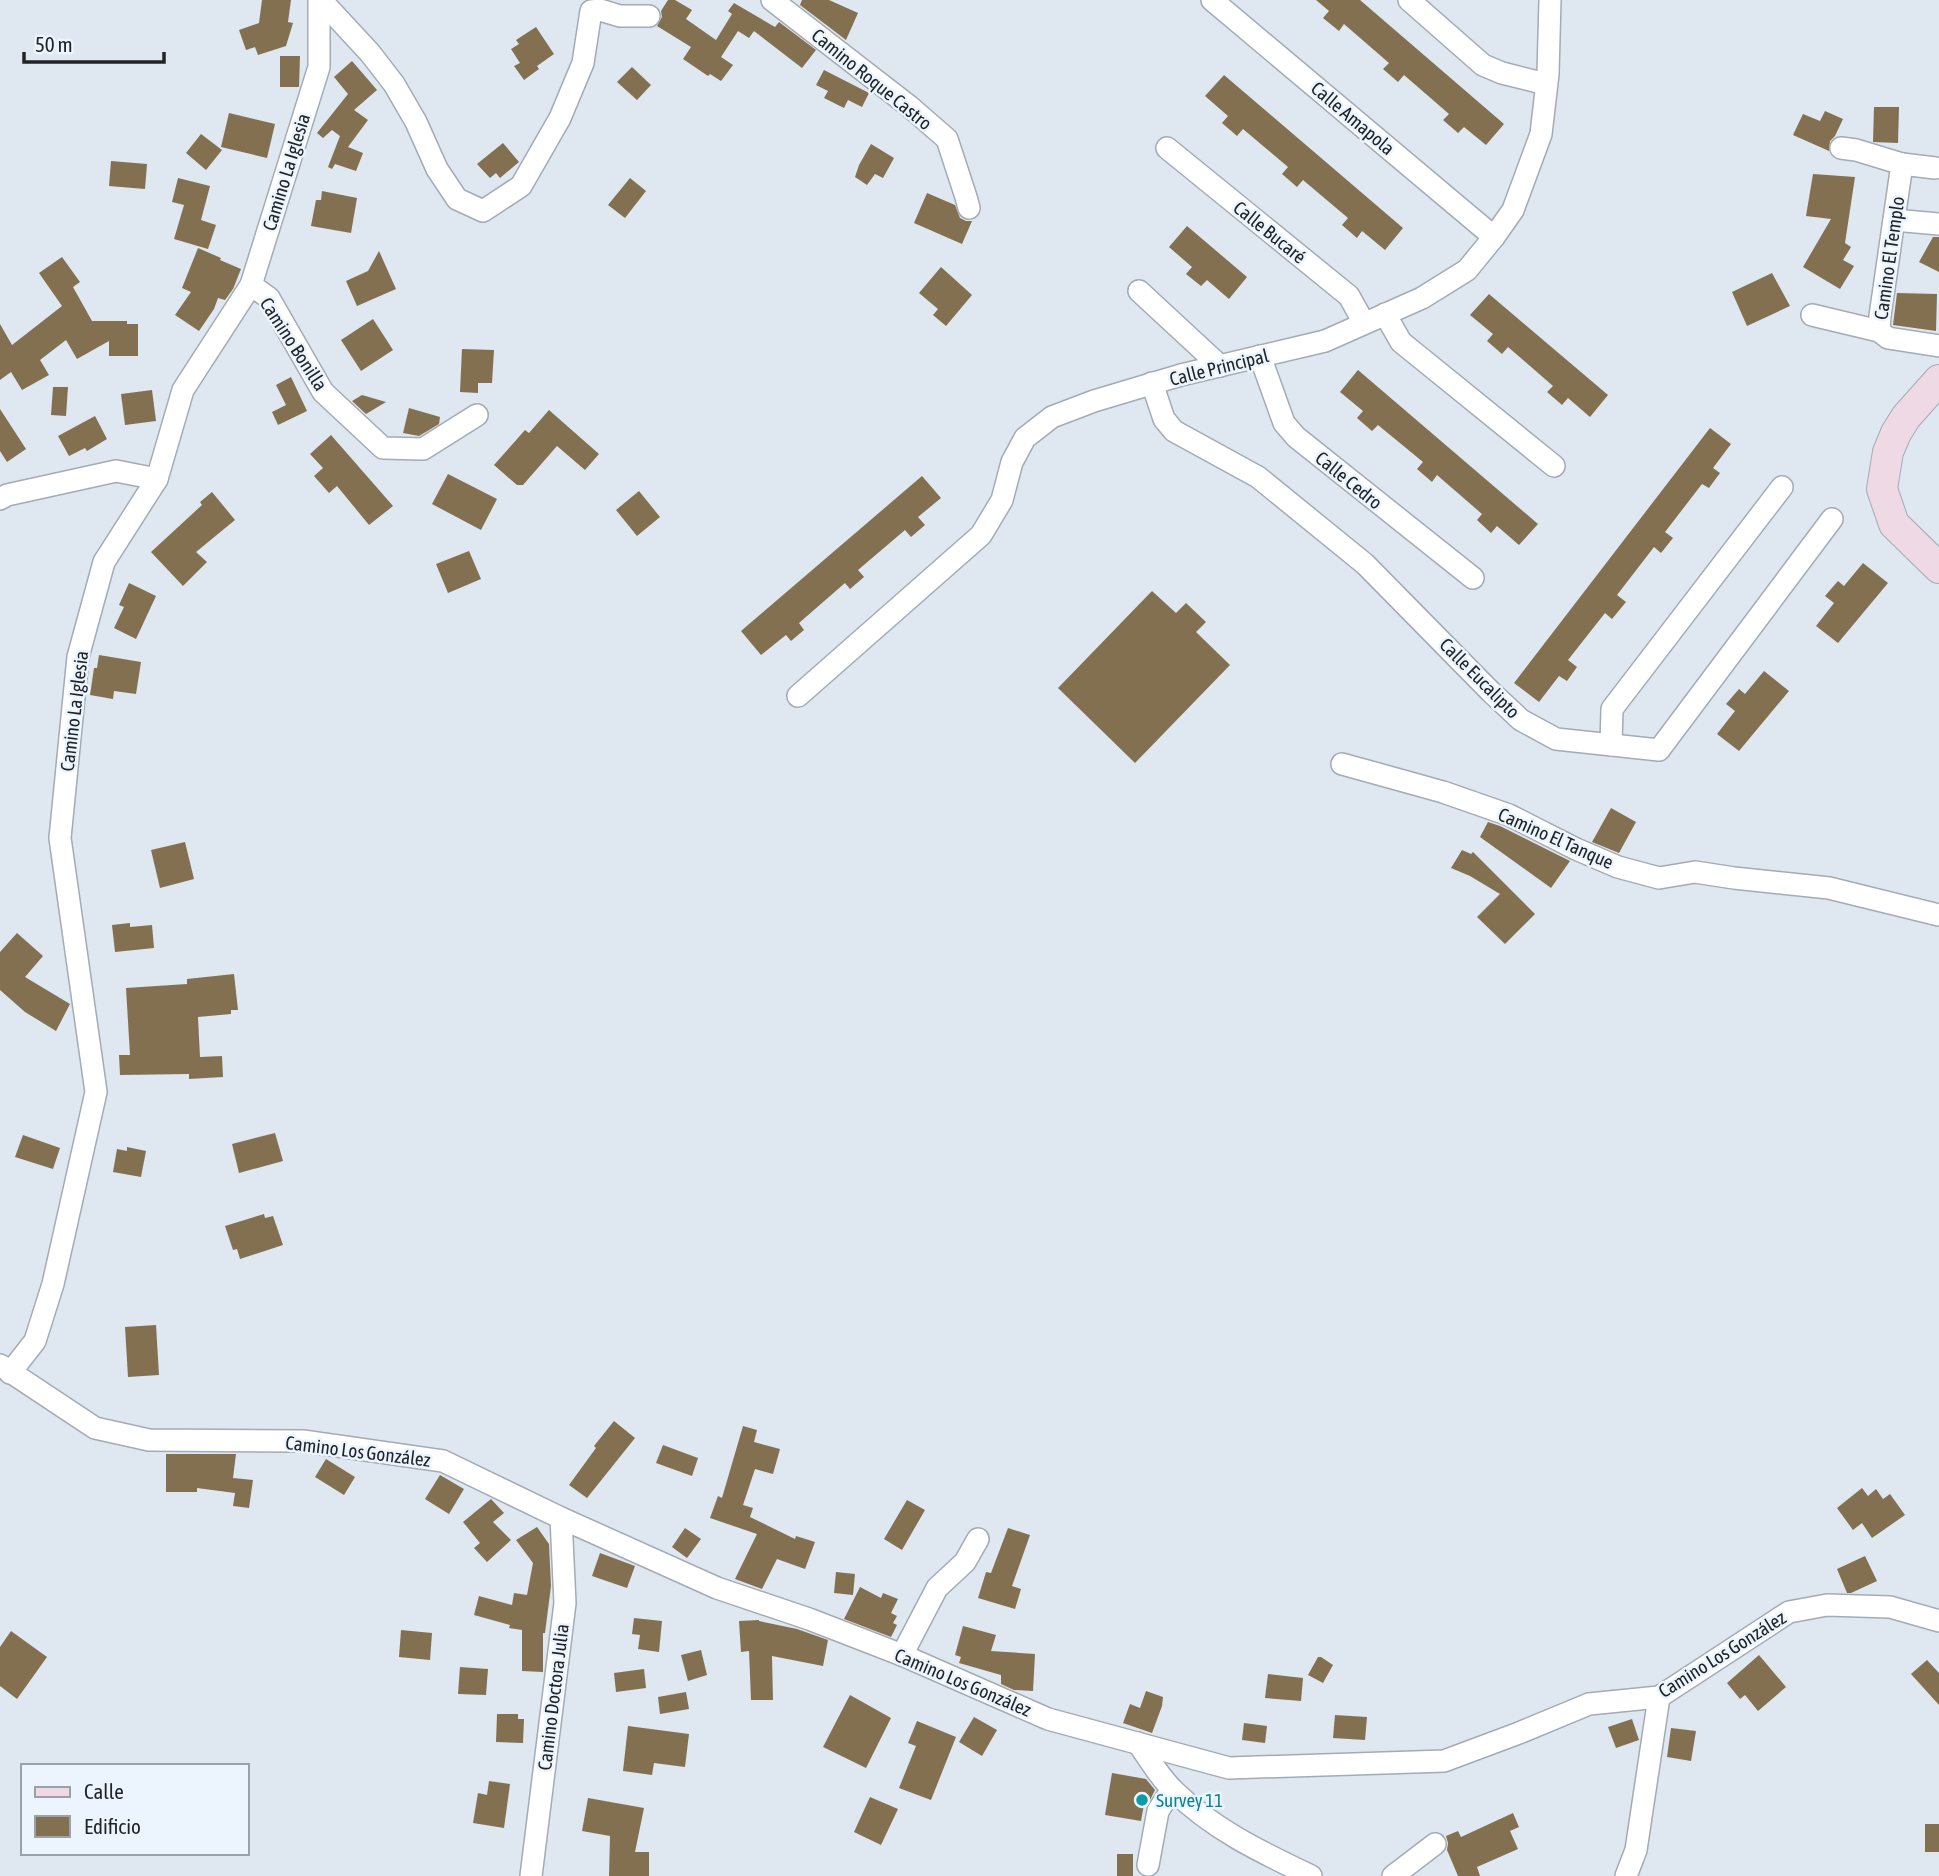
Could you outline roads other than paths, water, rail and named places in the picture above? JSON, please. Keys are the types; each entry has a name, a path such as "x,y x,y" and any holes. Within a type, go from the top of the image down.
{"street":[{"path":"320,0 394,84 416,122 437,169 457,200 483,211 521,186 560,117 583,63 591,11 600,10 620,16 649,16"},
{"name":"Camino La Iglesia","path":"5,1369 35,1341 53,1284 96,1092 60,838 78,657 104,562 158,479 183,390 251,285 319,67 320,0"},
{"name":"Camino Roque Castro","path":"772,0 947,139 968,208"},
{"name":"Calle Amapola","path":"1212,0 1494,237"},
{"path":"1409,0 1483,65 1502,74 1546,84"},
{"name":"Calle Principal","path":"798,696 981,535 1002,500 1012,462 1025,438 1052,416 1153,383 1325,341 1422,298 1466,270 1513,210 1541,134 1550,0"},
{"name":"Calle Bucaré","path":"1167,148 1349,296 1364,323"},
{"path":"1841,148 1902,164 1935,168"},
{"name":"Camino El Templo","path":"1902,164 1879,331 1888,338 1939,346"},
{"path":"1894,220 1939,224"},
{"name":"Camino Bonilla","path":"251,285 269,298 323,392 383,448 423,449 477,415"},
{"path":"1139,291 1220,366"},
{"path":"1385,314 1401,342 1554,466"},
{"path":"1812,315 1879,331"},
{"name":"Calle Cedro","path":"1260,356 1284,423 1296,437 1473,578"},
{"path":"1939,380 1906,417 1896,433 1888,452 1882,489 1894,524 1939,568"},
{"name":"Calle Eucalipto","path":"1153,383 1164,419 1174,431 1258,477 1365,564 1521,720 1556,739 1659,750 1832,519"},
{"path":"0,499 7,495 116,471 158,479"},
{"path":"1611,745 1612,709 1782,487"},
{"name":"Camino El Tanque","path":"1342,764 1443,792 1509,815 1618,867 1658,878 1695,872 1829,888 1939,915"},
{"name":"Camino Los González","path":"5,1369 95,1428 149,1440 303,1441 443,1461 717,1588 809,1619 1048,1719 1229,1768 1444,1761 1519,1734 1589,1704 1659,1697 1789,1612 1827,1605 1890,1607 1939,1621"},
{"name":"Camino Doctora Julia","path":"531,1876 565,1603 561,1518"},
{"path":"902,1656 937,1588 965,1562 978,1539"},
{"path":"1626,1876 1636,1850 1659,1697"},
{"path":"1138,1743 1172,1790 1212,1824 1240,1842 1311,1876"},
{"path":"1148,1864 1158,1811 1172,1790"},
{"path":"1393,1876 1435,1844"}],"place":[{"name":"Survey 11","path":"1142,1800"}]}
